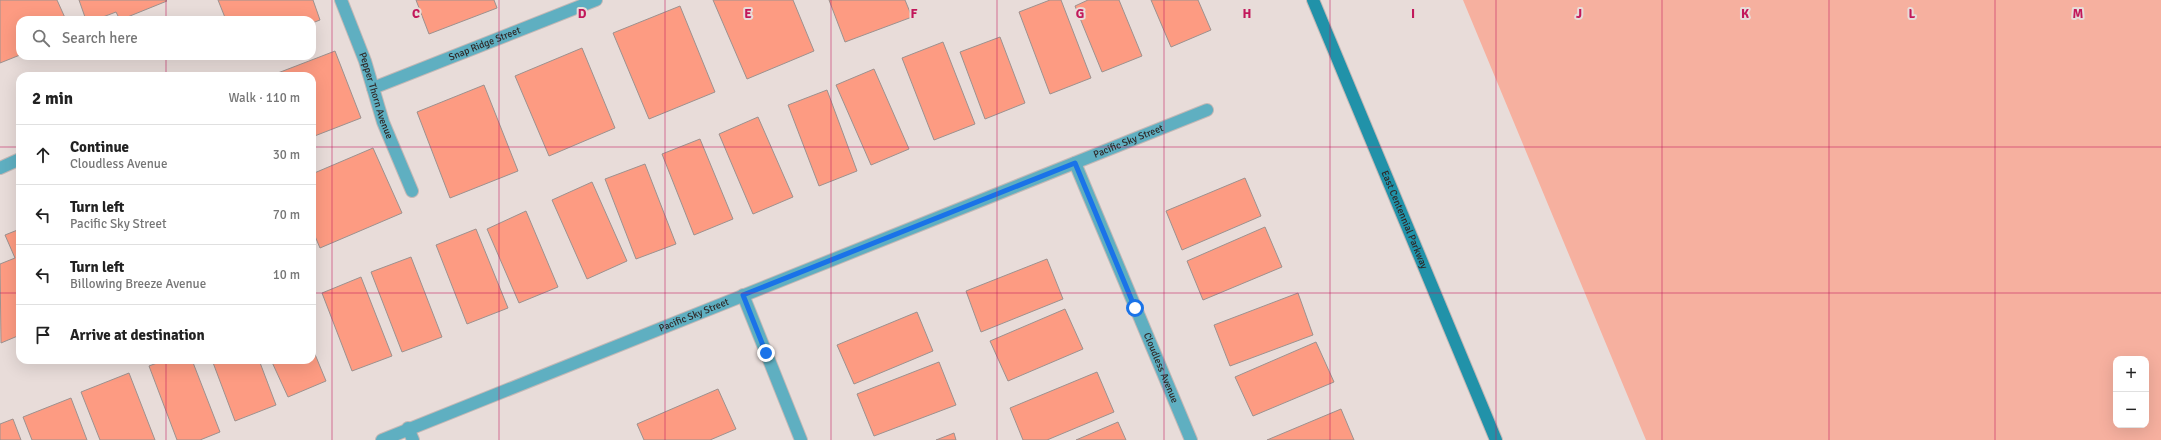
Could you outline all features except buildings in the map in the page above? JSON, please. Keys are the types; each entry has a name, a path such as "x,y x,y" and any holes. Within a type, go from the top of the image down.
{"main road":[{"name":"East Centennial Parkway","path":"1313,0 1496,440"}],"street":[{"name":"Pepper Thorn Avenue","path":"341,0 365,61 383,122 412,191"},
{"name":"Snap Ridge Street","path":"373,88 596,0"},
{"name":"Pacific Sky Street","path":"382,440 408,428 1207,110"},
{"path":"0,168 16,161"},
{"name":"Cloudless Avenue","path":"1075,163 1191,440"},
{"path":"743,295 801,440"},
{"path":"408,428 413,440"}],"shaded area":[{"path":"1463,0 2161,0 2161,440 1646,440"}],"route":[{"path":"766,353 743,295 1075,163 1135,308"}]}
